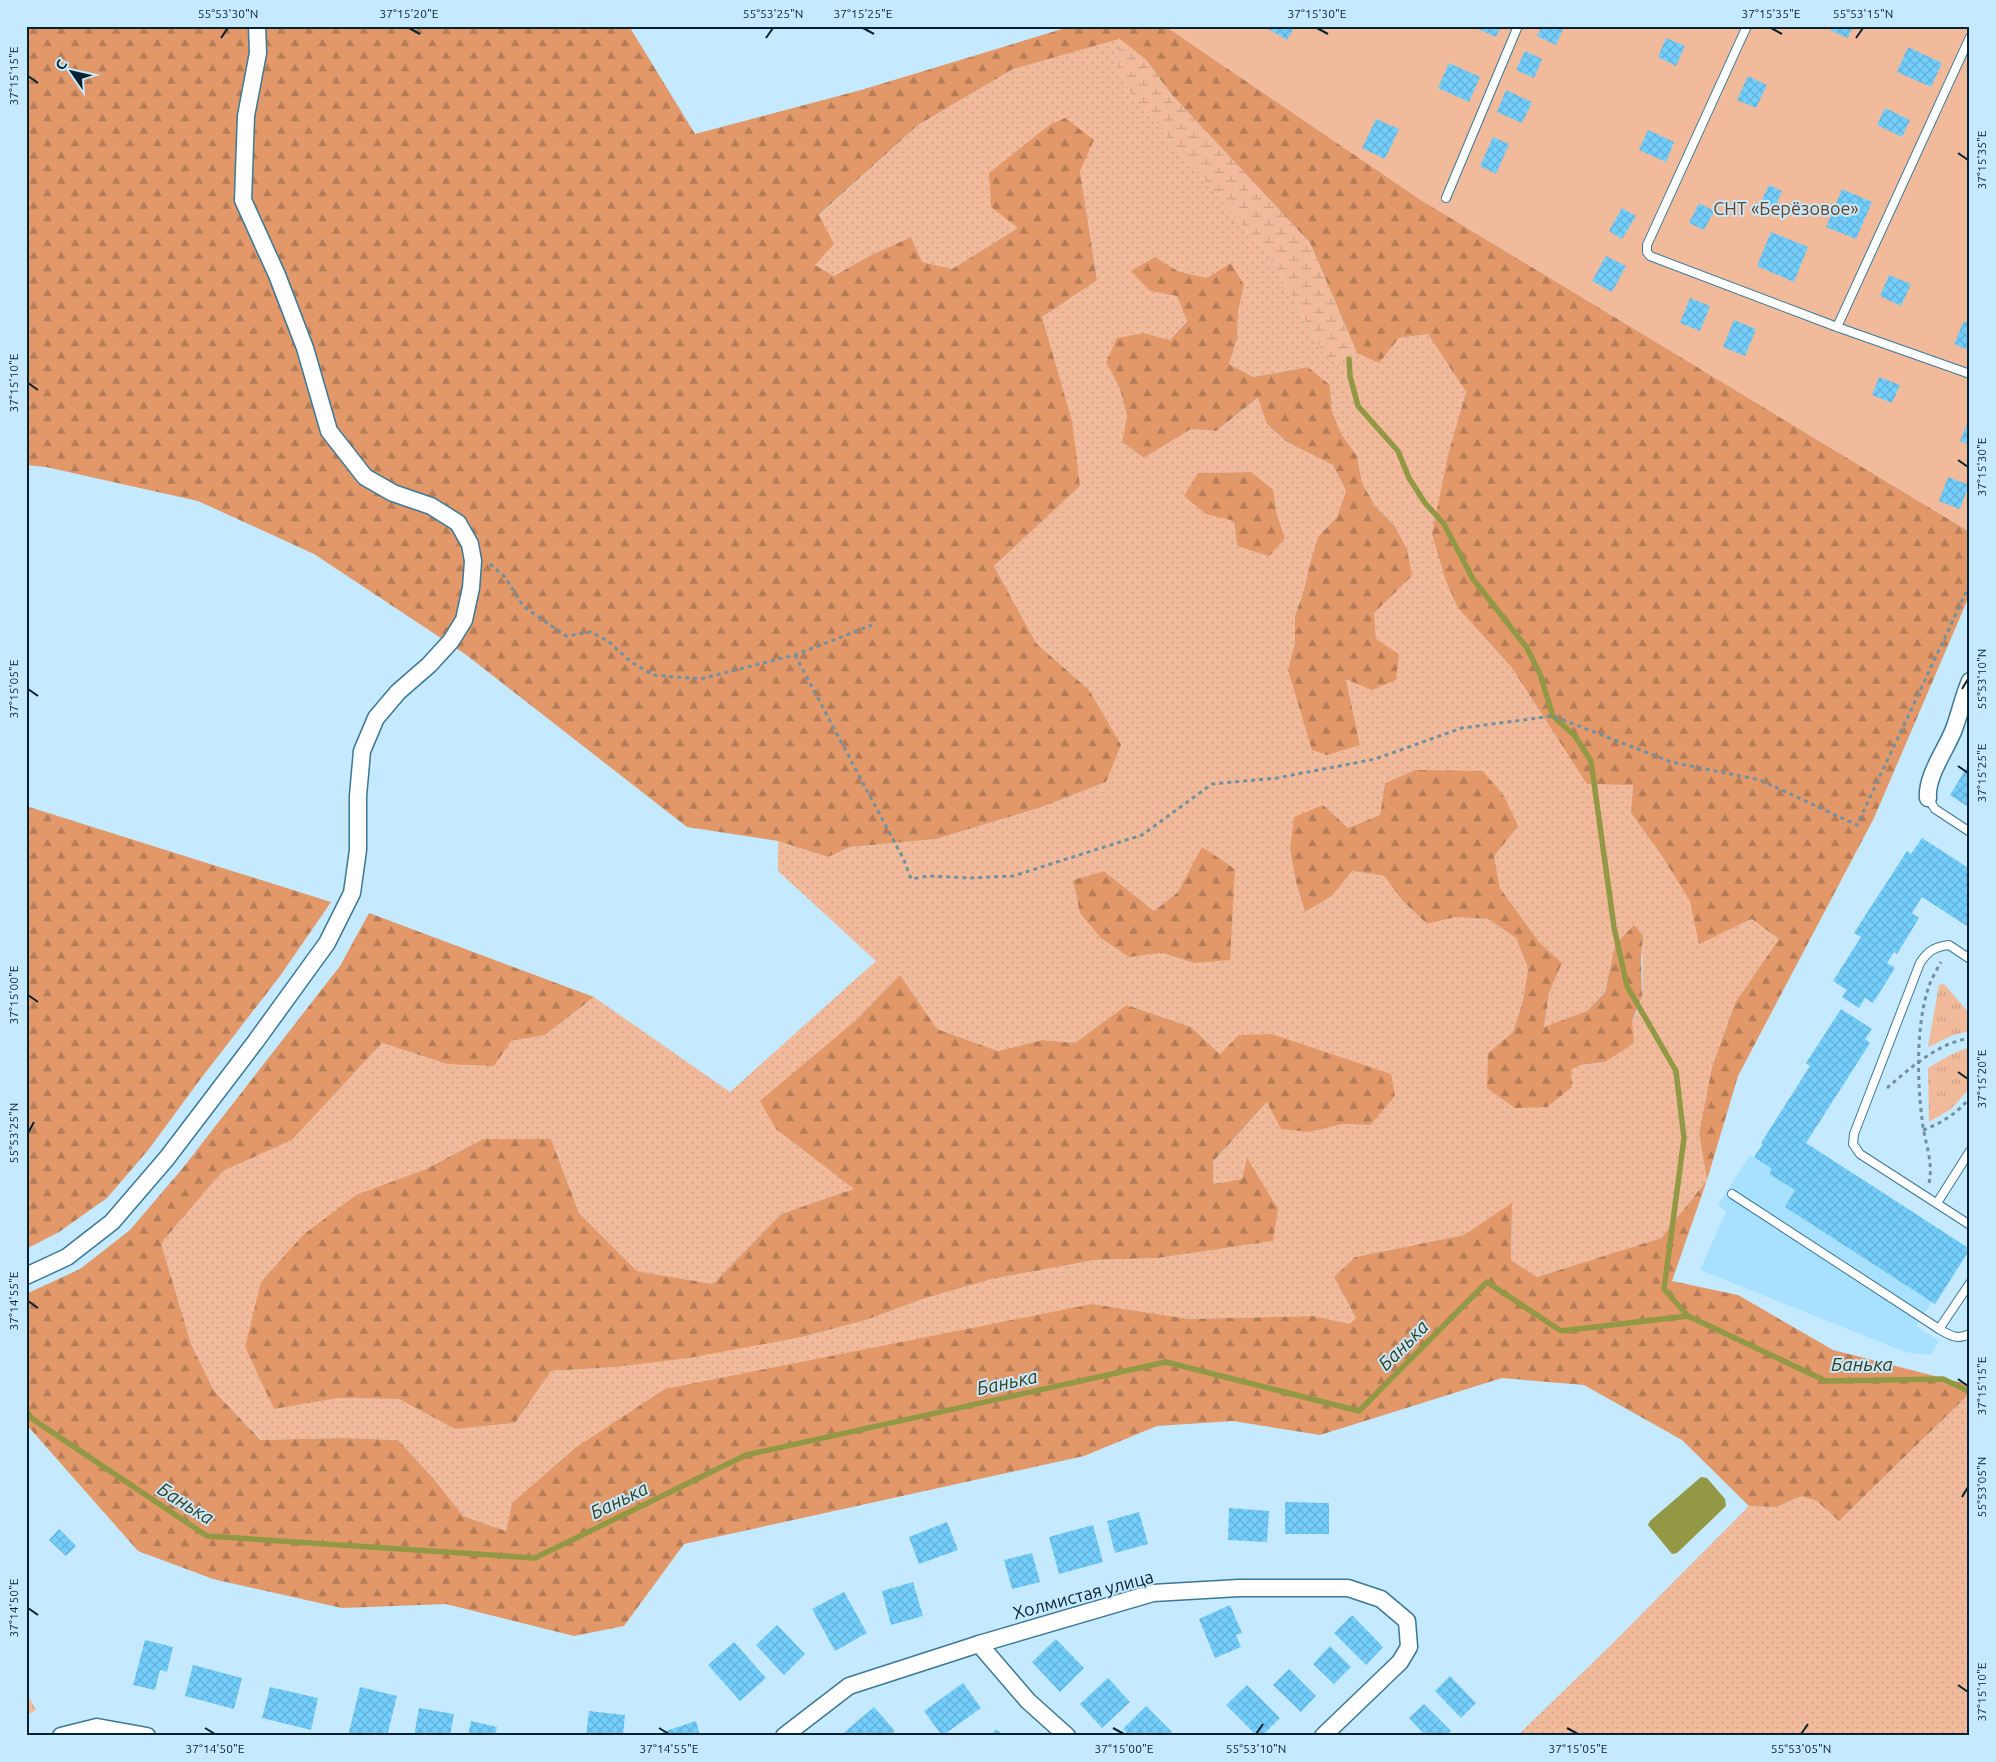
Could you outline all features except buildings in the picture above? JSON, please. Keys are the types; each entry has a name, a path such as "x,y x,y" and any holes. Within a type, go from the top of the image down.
{"street":[{"path":"26,1276 67,1256 112,1222 167,1158 256,1042 327,943 352,893 358,850 358,796 362,751 376,718 398,692 429,665 451,641 464,620 472,588 470,544 458,523 431,506 393,493 365,477 329,431 305,348 277,275 243,200 246,116 258,53 257,26"},
{"path":"1928,798 1929,784 1961,716 1962,698 1970,681"},
{"name":"Холмистая улица","path":"784,1736 849,1686 979,1644 1153,1593 1239,1588 1348,1588 1381,1599 1407,1621 1410,1647 1400,1662 1323,1736"},
{"path":"979,1644 1028,1701 1067,1736"},
{"path":"61,1736 97,1728 146,1736"}],"lane":[{"path":"1446,198 1518,26"},
{"path":"1747,26 1647,245 1647,252 1654,259 1970,374"},
{"path":"1837,327 1970,37"},
{"path":"1928,798 1935,809 1970,832"},
{"path":"1970,959 1949,945 1935,947 1926,953 1920,963 1854,1134 1853,1144 1860,1154 1970,1225"},
{"path":"1937,1203 1970,1152"},
{"path":"1732,1194 1939,1329 1961,1338 1970,1334"},
{"path":"1939,1329 1970,1283"}],"path":[{"path":"472,561 488,563 506,577 523,606 566,636 591,632 608,641 631,662 653,675 700,679 795,655 872,625"},
{"path":"795,655 904,860 911,879 928,876 970,878 1013,876 1142,835 1212,784 1277,778 1375,759 1462,728 1553,716 1671,762 1760,780 1857,825 1970,584"},
{"path":"1925,1196 1930,1177 1921,1119 1921,1026 1929,986 1949,945"},
{"path":"1885,1089 1937,1051 1970,1038"},
{"path":"1923,1130 1947,1119 1970,1097"}],"shaded area":[{"path":"1750,1155 1772,1169 1770,1174 1946,1288 1935,1304 1932,1302 1916,1326 1939,1341 1930,1355 1905,1352 1700,1270 1726,1212 1718,1205"},
{"path":"1701,1477 1707,1478 1725,1499 1726,1506 1677,1553 1672,1554 1648,1525 1650,1521"}],"green space":[{"path":"26,26 629,26 695,134 861,90 1072,26 1165,26 1421,200 1970,532 1970,594 1874,818 1738,1076 1707,1180 1699,1133 1712,1067 1735,1003 1779,939 1752,919 1699,944 1690,901 1662,856 1631,813 1633,785 1587,784 1512,668 1458,608 1446,581 1432,534 1449,451 1466,392 1428,334 1399,338 1379,363 1357,353 1310,243 1171,94 1146,60 1119,39 1013,69 918,125 819,215 834,244 815,265 834,276 871,255 911,237 922,262 952,269 1018,228 991,207 989,173 1048,126 1065,118 1094,140 1080,171 1097,280 1042,317 1072,421 1080,486 994,566 1036,643 1089,690 1121,745 1106,782 1042,807 936,839 850,847 828,857 778,841 687,827 465,654 314,554 198,501 46,467 26,465"},
{"name":"СНТ «Берёзовое»","path":"1165,26 1970,26 1970,532 1421,200"},
{"path":"1119,38 1117,69 1131,94 1270,258 1324,354 1341,366 1357,353 1379,362 1399,338 1428,334 1466,392 1449,451 1458,608 1512,668 1542,714 1633,785 1631,813 1691,901 1699,943 1753,919 1779,939 1735,1003 1712,1067 1699,1133 1707,1180 1661,1238 1537,1277 1511,1260 1512,1204 1464,1235 1355,1257 1334,1277 1356,1318 1349,1324 1314,1316 1190,1319 1092,1304 575,1448 512,1503 506,1531 463,1516 434,1479 398,1440 342,1438 262,1440 214,1391 191,1344 161,1243 223,1171 292,1140 382,1043 447,1064 511,1041 545,1035 594,997 730,1092 876,961 778,871 778,841 828,857 850,847 936,839 1042,807 1106,782 1089,690 1036,643 994,566 1080,486 1054,361 1042,317 1097,279 1080,171 1018,228 952,269 922,262 911,237 871,255 834,276 815,265 819,216 918,125 1013,69","holes":["1155,257 1179,273 1244,285 1238,312 1237,339 1229,364 1252,377 1308,367 1330,385 1332,412 1342,435 1357,456 1362,483 1375,506 1394,525 1412,576 1373,613 1376,639 1346,678 1360,745 1288,670 1295,642 1295,616 1318,537 1337,517 1346,491 1333,465 1287,442 1267,424 1259,398 1216,431 1191,429 1144,458 1122,442 1127,416 1120,389 1106,362 1144,333 1170,340 1187,320 1177,295 1150,291","1251,472 1273,489 1277,515 1285,538 1237,547 1234,521 1198,473","1415,770 1494,856 1500,888 1539,942 1562,963 1549,993 1544,1028 1587,1011 1605,991 1615,945 1643,936 1643,987 1640,1003 1628,1030 1605,1062 1580,1065 1571,1070 1488,1053 1513,1032 1523,1001 1528,968 1516,938 1488,919 1456,917 1427,924 1403,901 1384,876 1352,871 1332,896 1305,912 1296,882 1290,850 1323,805 1348,828 1380,815 1385,783","1202,848 1194,963 1163,953 1129,957 1080,913 1073,880 1104,871 1154,911 1178,892","900,975 937,1029 998,1051 1042,1040 1075,1043 1128,1005 1191,1027 1220,1054 1370,1125 1343,1124 1310,1132 1267,1102 1213,1163 1213,1184 1242,1179 1247,1159 1273,1241 1158,1258 1095,1260 992,1279 923,1299 866,1320 802,1337 615,1367 550,1371 515,1423 455,1429 399,1399 339,1398 274,1409 424,1170 483,1139 551,1139 579,1213 637,1271 713,1284 781,1214 855,1189 776,1129 855,1021"]},
{"path":"1119,38 1146,60 1171,94 1310,243 1357,353 1341,366 1324,354 1270,258 1131,94 1117,69"},
{"path":"1155,257 1179,272 1207,278 1231,263 1244,285 1238,312 1237,339 1229,364 1253,377 1308,367 1330,385 1332,412 1342,435 1357,456 1362,483 1375,506 1394,525 1407,549 1412,576 1374,613 1376,639 1399,654 1396,680 1372,690 1346,679 1360,745 1327,755 1312,750 1288,670 1295,642 1295,616 1318,537 1337,517 1346,491 1333,465 1287,442 1267,424 1258,398 1216,431 1191,429 1144,458 1122,442 1127,416 1120,389 1106,362 1117,338 1144,333 1170,340 1187,321 1177,296 1150,291 1131,271"},
{"path":"1251,472 1273,489 1277,515 1285,538 1269,556 1237,546 1234,521 1206,514 1184,496 1198,473"},
{"path":"1415,770 1483,771 1504,796 1518,826 1494,856 1500,888 1539,942 1562,963 1549,993 1544,1027 1587,1011 1605,992 1615,945 1634,925 1643,936 1641,959 1642,996 1632,1022 1634,1043 1605,1062 1580,1065 1571,1070 1572,1087 1547,1107 1515,1108 1487,1088 1488,1053 1513,1032 1523,1001 1528,968 1516,938 1488,919 1456,917 1427,924 1403,901 1384,876 1352,871 1332,896 1305,912 1296,882 1290,850 1294,817 1323,805 1348,828 1380,815 1385,783"},
{"path":"26,806 331,902 280,976 149,1149 107,1198 59,1232 26,1249"},
{"path":"1202,847 1235,869 1230,960 1194,963 1163,953 1129,957 1101,938 1080,913 1073,880 1104,871 1154,911 1178,892"},
{"path":"369,913 594,997 545,1035 511,1041 494,1066 447,1064 382,1043 292,1140 223,1171 161,1243 191,1344 214,1391 261,1440 342,1438 398,1440 434,1479 463,1516 506,1531 512,1503 575,1448 665,1389 1092,1304 1190,1319 1314,1316 1349,1324 1356,1318 1334,1277 1355,1257 1464,1235 1512,1203 1511,1260 1537,1277 1661,1238 1707,1180 1672,1281 1738,1295 1833,1350 1970,1385 1970,1393 1839,1521 1817,1501 1801,1496 1777,1507 1749,1506 1682,1440 1584,1385 1502,1378 1320,1435 1233,1421 1157,1426 1084,1456 684,1544 624,1626 574,1636 446,1604 342,1608 213,1579 138,1551 26,1424 26,1294 80,1269 130,1230 182,1169 340,966"},
{"path":"900,975 937,1029 998,1051 1042,1040 1075,1043 1127,1005 1191,1027 1220,1054 1239,1035 1272,1034 1391,1074 1395,1096 1370,1125 1343,1124 1310,1132 1281,1129 1267,1102 1213,1162 1213,1184 1242,1179 1247,1158 1278,1209 1273,1241 1158,1258 1095,1260 992,1279 923,1299 866,1320 802,1337 689,1358 615,1367 551,1371 515,1423 455,1429 399,1399 339,1398 274,1409 245,1347 261,1282 303,1235 356,1195 424,1170 483,1139 551,1139 579,1213 637,1271 713,1284 781,1214 854,1189 776,1129 760,1101 855,1021"},
{"path":"1944,984 1969,1013 1970,1031 1953,1035 1928,1047 1939,985"},
{"path":"1970,1047 1970,1087 1951,1109 1929,1122 1928,1068 1952,1054"},
{"path":"1970,1393 1970,1736 1517,1736 1609,1647 1749,1506 1777,1507 1801,1496 1817,1501 1839,1521"},
{"path":"26,1692 36,1710 26,1716"}],"waterway":[{"path":"1349,359 1350,376 1358,406 1398,451 1409,478 1425,503 1444,524 1473,579 1527,648 1540,674 1553,716 1575,736 1591,761 1614,927 1627,986 1676,1071 1684,1138 1664,1289 1688,1316"},
{"name":"Банька","path":"26,1410 31,1418 207,1536 535,1558 746,1455 1166,1362 1359,1411 1487,1282 1561,1331 1688,1316 1826,1381 1943,1379 1970,1392"}]}
